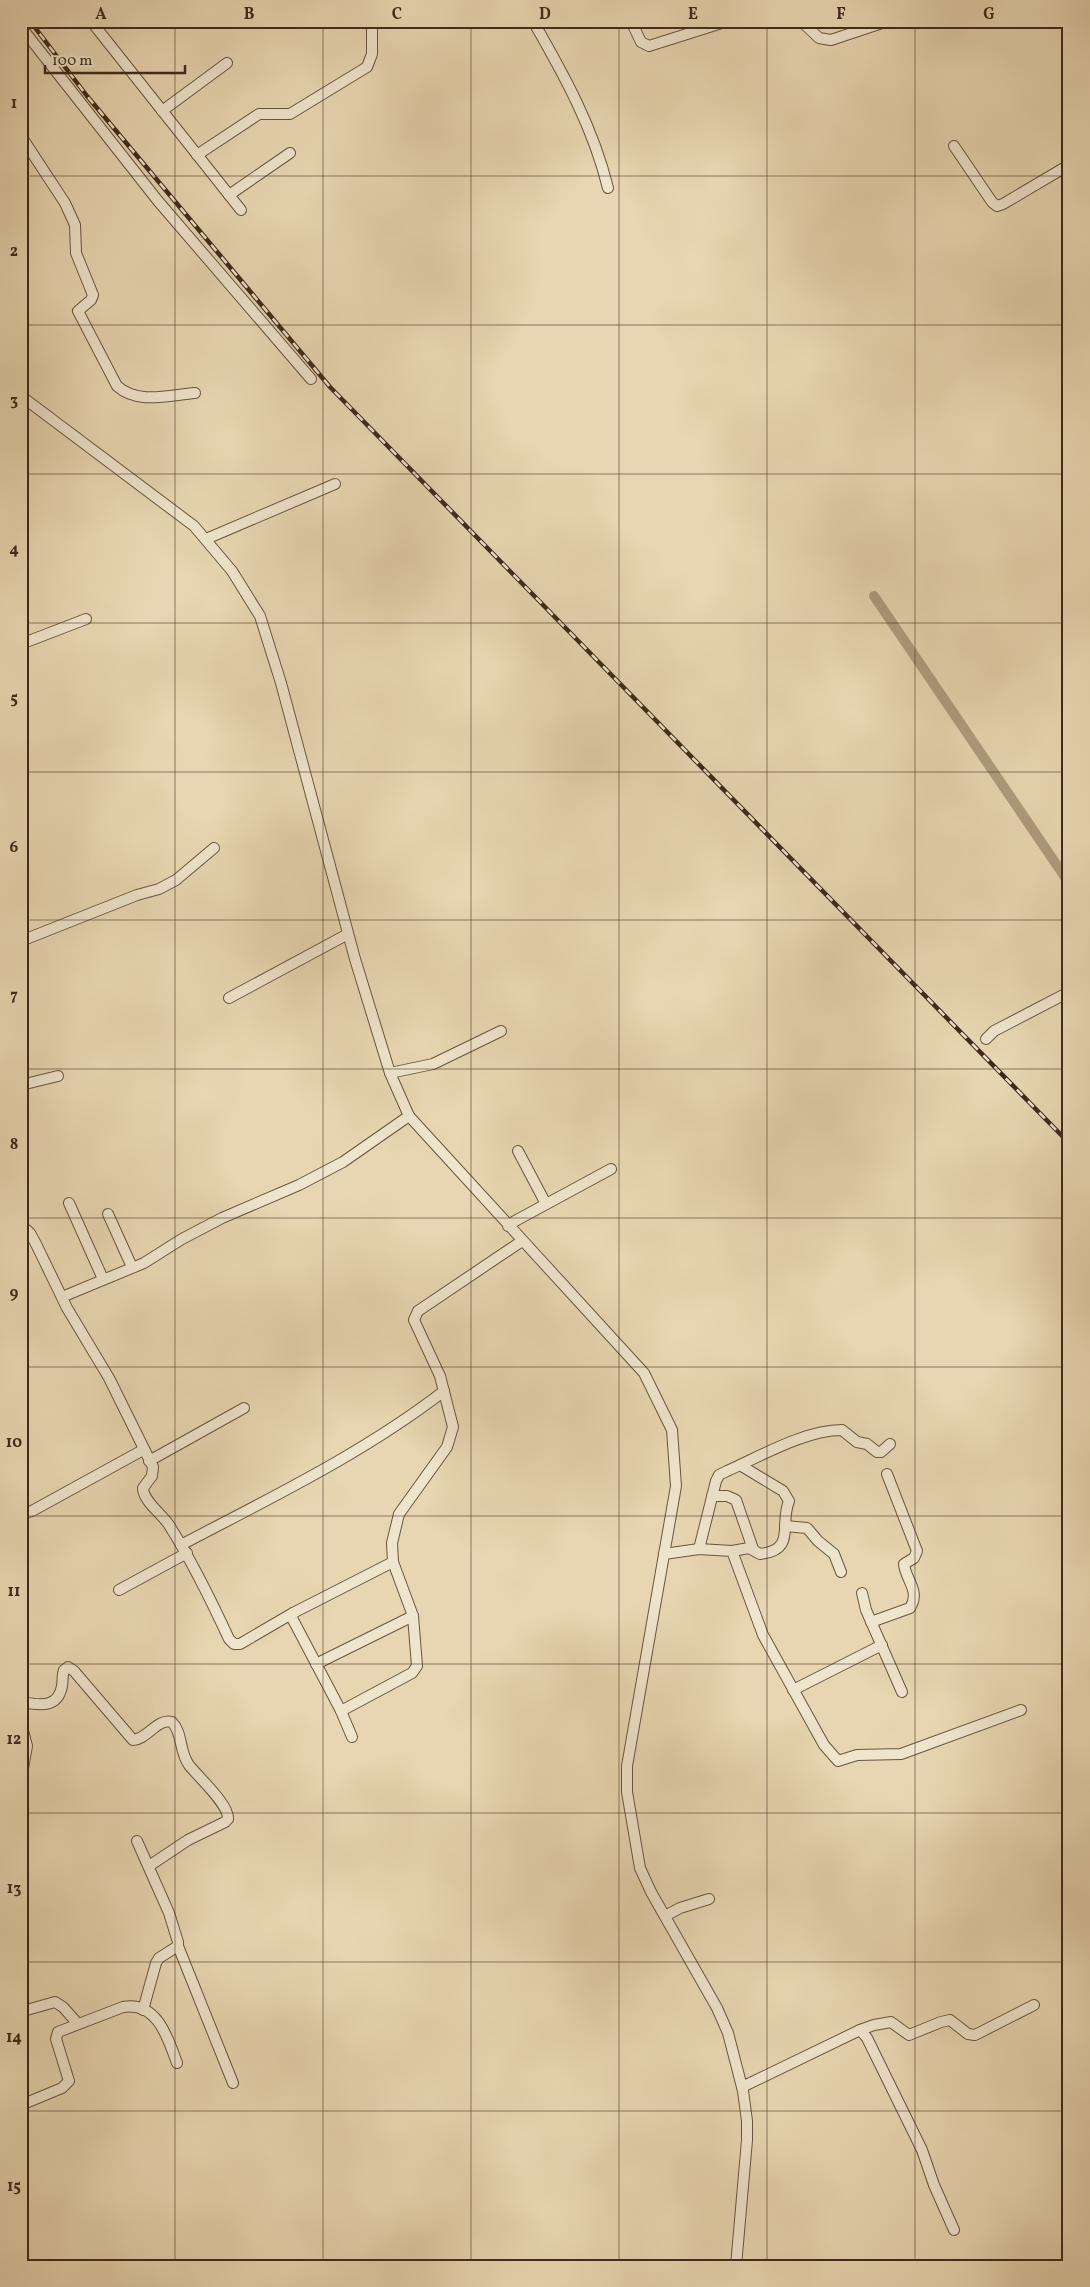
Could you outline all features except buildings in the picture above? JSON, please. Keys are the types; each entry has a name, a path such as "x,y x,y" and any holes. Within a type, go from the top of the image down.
{"street":[{"path":"91,21 241,210"},
{"path":"197,155 259,114 290,114 362,71 367,67 372,54 372,21"},
{"path":"533,21 572,90 597,148 608,188"},
{"path":"631,21 641,42 649,46 728,21"},
{"path":"800,21 824,40 831,40 888,21"},
{"path":"21,27 158,201 311,379"},
{"path":"162,111 227,63"},
{"path":"21,136 65,203 76,225 76,253 92,295 91,300 78,311 117,386 123,392 139,398 195,392"},
{"path":"954,146 992,202 997,206 1069,165"},
{"path":"229,195 290,153"},
{"path":"21,396 211,537 260,616 281,683 348,934 409,1116 511,1224 522,1241 644,1373 657,1396 672,1430 676,1486 627,1766 626,1792 640,1868 717,2008 746,2085 747,2140 736,2266"},
{"path":"211,537 336,484"},
{"path":"21,644 86,619"},
{"path":"21,941 137,895 159,889 176,880 214,848"},
{"path":"229,998 348,934"},
{"path":"986,1039 994,1031 1069,992"},
{"path":"394,1072 434,1064 501,1031"},
{"path":"21,1085 58,1076"},
{"path":"62,1297 144,1263 182,1239 214,1222 298,1185 343,1162 409,1116"},
{"path":"518,1151 546,1204"},
{"path":"511,1224 611,1169"},
{"path":"69,1203 103,1279"},
{"path":"108,1214 132,1267"},
{"path":"21,1225 30,1233 62,1297 109,1378 150,1461 154,1472 142,1491 168,1523 184,1549 231,1643 240,1644 293,1613 393,1562"},
{"path":"341,1711 416,1670 416,1641 412,1616 393,1562 392,1543 399,1514 447,1447 453,1427 440,1376 414,1320 415,1316 418,1311 522,1241"},
{"path":"119,1590 184,1549 336,1463 421,1409 444,1391"},
{"path":"150,1461 244,1408"},
{"path":"699,1549 719,1475 804,1435 844,1431 859,1443 867,1444 877,1452 881,1452 890,1444"},
{"path":"21,1514 32,1511 143,1450"},
{"path":"712,1496 728,1496 736,1500 753,1548 760,1554 779,1548 785,1539 789,1501 786,1495 740,1465"},
{"path":"871,1622 910,1608 913,1602 914,1588 904,1569 904,1564 914,1558 917,1552 887,1474"},
{"path":"786,1526 807,1528 834,1554 842,1572"},
{"path":"664,1554 699,1549 732,1550 753,1548"},
{"path":"732,1550 757,1623 792,1690 824,1745 838,1761 857,1755 901,1754 1021,1710"},
{"path":"862,1593 871,1622 902,1692"},
{"path":"293,1613 292,1618 341,1711 352,1737"},
{"path":"316,1664 412,1616"},
{"path":"792,1690 882,1645"},
{"path":"21,1702 47,1706 55,1701 62,1686 64,1670 68,1667 74,1671 133,1740 140,1739 164,1722 172,1722 176,1726 182,1755 206,1782 227,1812 228,1818 225,1822 188,1840 149,1866"},
{"path":"21,1723 27,1746 21,1779"},
{"path":"137,1841 168,1913 178,1946 233,2083"},
{"path":"665,1916 680,1908 709,1899"},
{"path":"143,2010 156,1963 159,1958 178,1946"},
{"path":"23,2011 55,2002 63,2007 78,2024"},
{"path":"746,2085 874,2024 891,2022 909,2035 950,2020 968,2034 975,2035 1034,2005"},
{"path":"21,2105 68,2084 69,2081 56,2035 78,2024 122,2007 130,2006 143,2010 158,2020 163,2027 177,2063"},
{"path":"860,2030 866,2038 922,2150 934,2185 954,2230"}],"waterway":[{"path":"874,596 1069,883"}],"railway":[{"path":"30,21 87,96 330,387 1069,1143"}]}
